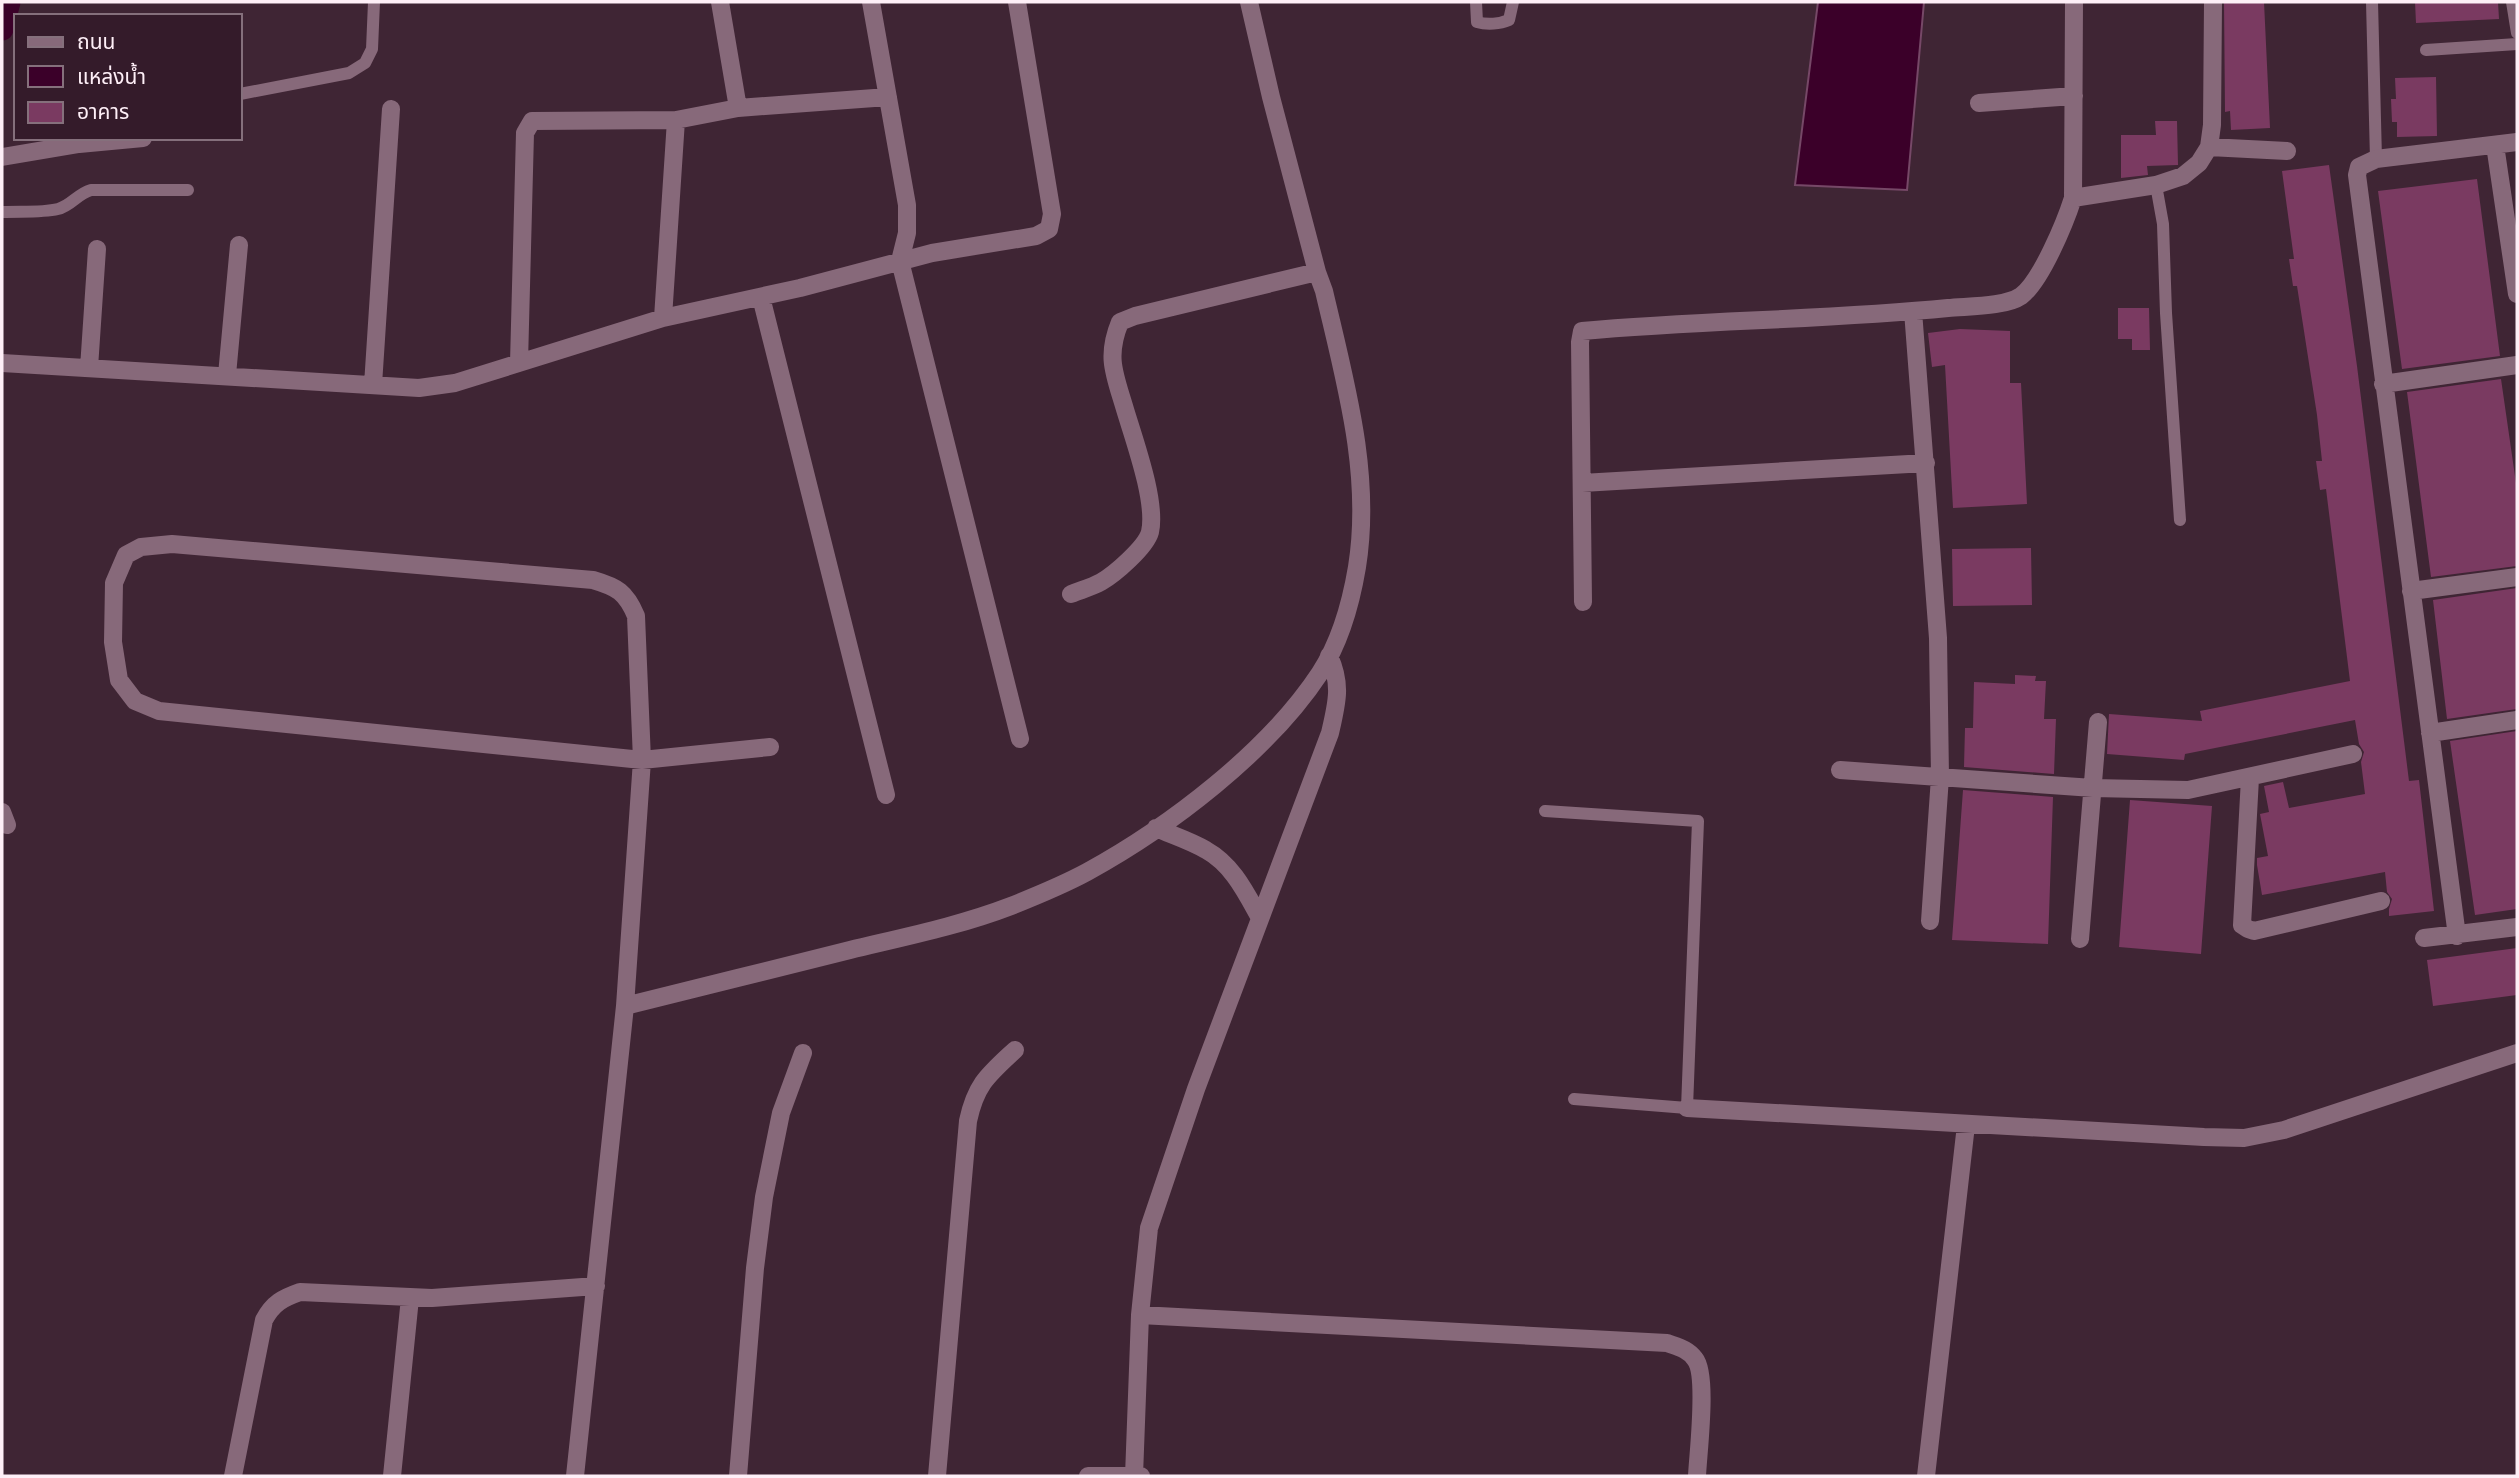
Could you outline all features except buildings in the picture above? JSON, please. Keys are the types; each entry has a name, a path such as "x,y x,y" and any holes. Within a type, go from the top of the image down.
{"street":[{"path":"720,2 738,108"},
{"path":"871,2 907,205 907,233 900,261 1020,739"},
{"path":"2,363 373,385 419,387 455,383 663,318 883,268 900,261 1036,236 1047,231 1052,214 1017,2"},
{"path":"625,1006 923,932 1009,906 1086,873 1156,828 1230,774 1296,707 1322,671 1343,625 1357,567 1362,509 1353,417 1324,291 1271,97 1249,2"},
{"path":"1583,602 1580,342 1583,331 1913,311 2006,302 2021,296 2035,279 2065,222 2073,198 2074,2"},
{"path":"2073,198 2156,185 2183,176 2199,163 2209,147 2212,125 2213,2"},
{"path":"1979,103 2074,96"},
{"path":"519,363 525,133 531,121 676,120 738,108 888,97"},
{"path":"373,385 391,108"},
{"path":"663,318 676,120"},
{"path":"2,157 122,140"},
{"path":"2457,936 2357,175 2359,167 2376,159 2517,142"},
{"path":"2495,145 2517,294"},
{"path":"2209,147 2287,151"},
{"path":"227,376 239,245"},
{"path":"89,368 97,249"},
{"path":"1071,594 1100,582 1117,571 1149,535 1151,516 1141,464 1113,370 1112,342 1120,322 1135,316 1317,272"},
{"path":"761,297 886,794"},
{"path":"1913,311 1938,638 1940,777 1930,922"},
{"path":"2383,384 2517,365"},
{"path":"1582,483 1926,463"},
{"path":"575,1476 625,1006 642,760 636,616 630,601 616,587 593,580 172,544 141,547 126,555 114,583 113,642 119,680 135,701 159,711 642,760 770,747"},
{"path":"2412,591 2517,577"},
{"path":"1134,1476 1139,1315 1149,1228 1196,1089 1332,723 1338,702 1337,673 1329,656"},
{"path":"2430,733 2517,720"},
{"path":"2080,939 2098,722"},
{"path":"1840,770 2093,788 2188,790 2353,754"},
{"path":"2250,778 2242,925 2254,930 2381,901"},
{"path":"1156,828 1207,850 1224,863 1260,918"},
{"path":"2424,938 2517,927"},
{"path":"937,1476 968,1121 973,1099 984,1080 1015,1050"},
{"path":"738,1476 755,1268 764,1197 781,1113 803,1053"},
{"path":"1687,1108 2204,1138 2244,1138 2284,1130 2517,1053"},
{"path":"1926,1476 1966,1125"},
{"path":"233,1476 264,1320 271,1307 285,1297 300,1292 410,1298 596,1286"},
{"path":"392,1476 410,1298"},
{"path":"1139,1315 1667,1343 1686,1350 1698,1362 1702,1383 1697,1476"},
{"path":"1088,1476 1141,1476"}],"lane":[{"path":"242,94 349,73 365,63 372,49 374,2"},
{"path":"1476,2 1478,22 1484,24 1509,20 1513,2"},
{"path":"2372,2 2376,159"},
{"path":"2511,2 2517,33"},
{"path":"2426,50 2517,44"},
{"path":"2156,185 2163,224 2166,313 2180,520"},
{"path":"2,212 59,209 79,194 91,190 188,190"},
{"path":"1545,811 1698,821 1687,1108 1574,1099"}],"water":[{"path":"1818,2 1924,2 1907,190 1795,185"}],"waterway":[{"path":"2,29 9,2"}]}
